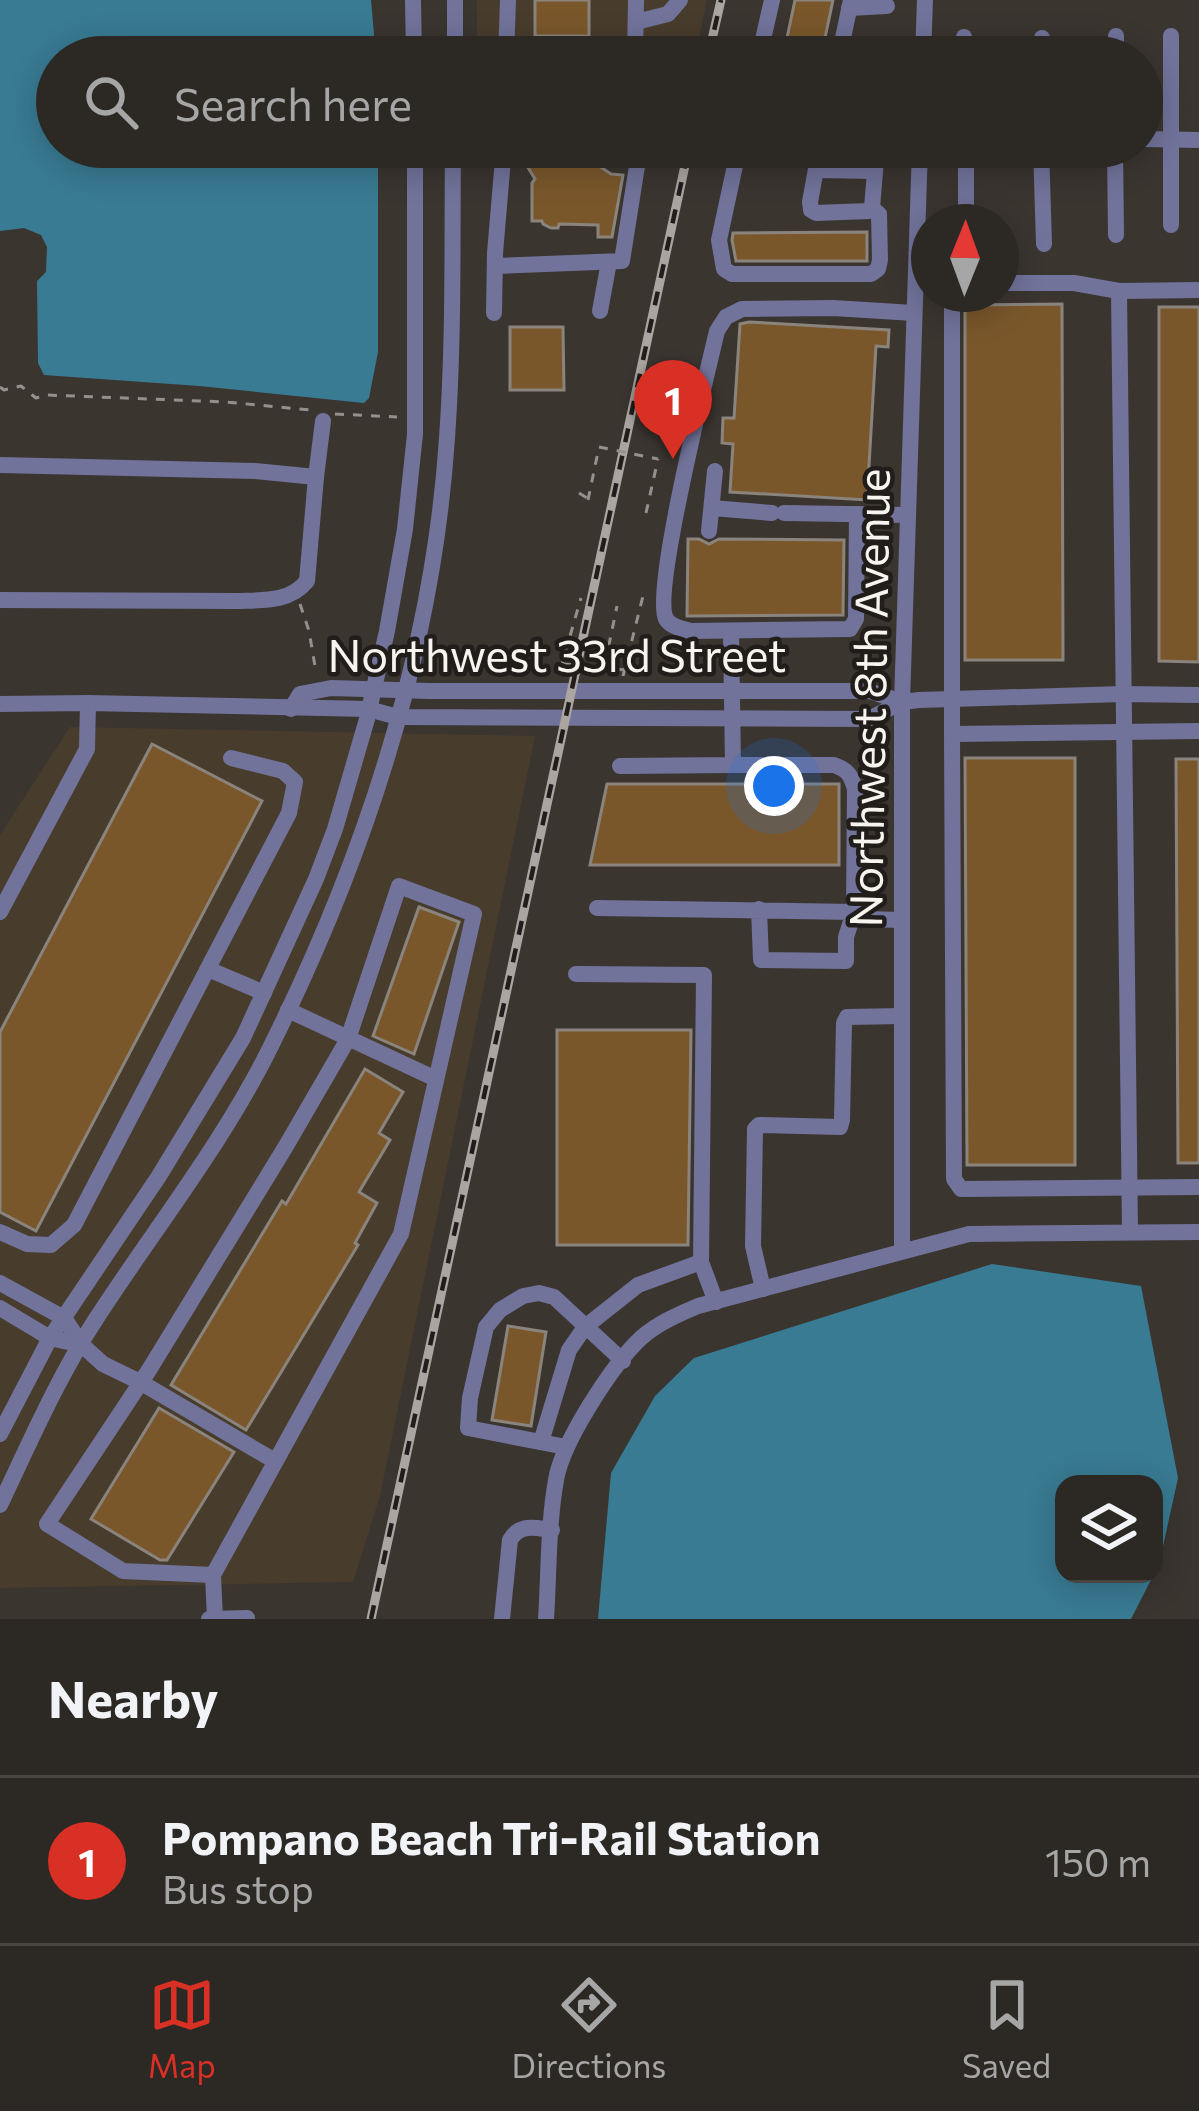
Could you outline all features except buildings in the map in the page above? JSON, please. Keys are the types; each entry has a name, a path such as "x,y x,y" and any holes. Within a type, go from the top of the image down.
{"street":[{"path":"413,0 414,36"},
{"path":"454,36 455,0"},
{"path":"507,36 508,0"},
{"path":"635,36 636,0"},
{"path":"635,22 668,14 680,0"},
{"path":"764,36 772,0"},
{"path":"924,36 925,0"},
{"path":"843,36 850,4 886,6"},
{"path":"1171,36 1171,225"},
{"path":"1163,140 1199,140"},
{"path":"0,1434 50,1338 159,1176 243,1038 322,863 374,689 405,529 415,434 415,168"},
{"path":"0,1505 94,1323 200,1170 272,1047 363,837 427,598 447,438 453,168"},
{"path":"494,313 502,168"},
{"path":"495,266 622,261 637,168"},
{"path":"735,168 719,240 724,268 732,274 871,274 878,269 878,214 872,208 875,168"},
{"name":"Northwest 8th Avenue","path":"920,168 921,204"},
{"path":"965,168 966,204"},
{"path":"1042,168 1044,244"},
{"path":"1115,168 1116,235"},
{"path":"872,208 816,213 810,202 816,170 875,171"},
{"path":"600,311 609,262"},
{"path":"1019,284 1074,283 1119,291 1199,290"},
{"path":"1119,291 1130,1232"},
{"path":"857,514 856,619 850,629 731,632 675,627 666,619 662,598 670,545 717,331 726,317 742,309 914,313"},
{"path":"952,312 954,1179 961,1189 1199,1187"},
{"name":"Northwest 8th Avenue","path":"902,1250 902,702 914,313"},
{"path":"0,600 236,602 275,600 302,588 307,581 323,415"},
{"path":"0,465 255,471 316,477"},
{"path":"709,531 715,472"},
{"path":"712,508 750,503 908,515"},
{"path":"731,632 734,765"},
{"name":"Northwest 33rd Street","path":"292,709 300,694 331,688 869,691 902,702 1199,695"},
{"name":"Northwest 33rd Street","path":"0,704 368,710 398,717 869,719 902,702"},
{"path":"0,912 87,748 88,703"},
{"path":"952,734 1199,731"},
{"path":"0,1232 27,1244 51,1245 74,1225 289,813 295,782 283,771 231,758"},
{"path":"620,766 834,765 851,775 855,789 854,912 846,937 846,961 760,960 759,909"},
{"path":"213,1575 123,1571 47,1524 140,1382 348,1039 400,886 475,914 401,1234 213,1575 212,1619 247,1618"},
{"path":"597,908 854,912 865,919 902,920"},
{"path":"208,969 264,993"},
{"path":"576,974 704,975 701,1262 716,1302"},
{"path":"287,1010 436,1079"},
{"path":"763,1289 753,1246 755,1129 759,1125 840,1126 844,1022 847,1017 902,1016"},
{"path":"546,1619 556,1477 566,1447 639,1340 664,1320 969,1234 1199,1232"},
{"path":"541,1442 569,1350 585,1327 638,1285 701,1262"},
{"path":"0,1283 64,1318 82,1345 104,1364 275,1461"},
{"path":"566,1447 467,1428 486,1327 500,1310 523,1296 539,1293 554,1297 623,1361"},
{"path":"0,1308 50,1338 82,1345"},
{"path":"502,1619 510,1540 524,1527 552,1530"}],"path":[{"path":"0,387 21,386 36,398 226,402 323,415 402,417"},
{"path":"579,493 590,500 599,447 658,459 646,513 641,512"},
{"path":"623,678 644,596"},
{"path":"562,664 580,598"},
{"path":"299,602 316,672"},
{"path":"605,666 617,606"},
{"path":"540,671 549,672 562,664 625,670"}],"shaded area":[{"path":"477,0 707,0 699,36 477,36"},
{"path":"70,727 535,736 380,1496 353,1582 0,1588 0,835"}],"water":[{"path":"0,0 371,0 374,36 36,36 36,168 378,168 378,352 364,403 44,375 38,363 37,281 46,272 47,247 41,235 24,228 0,231"},
{"path":"992,1264 1141,1286 1178,1478 1163,1546 1163,1475 1055,1475 1055,1583 1149,1583 1131,1619 598,1619 611,1473 655,1396 694,1358"}],"railway":[{"path":"713,36 721,0"},
{"path":"371,1619 684,168"}],"place":[{"name":"Pompano Beach Tri-Rail Station","path":"673,459"}]}
